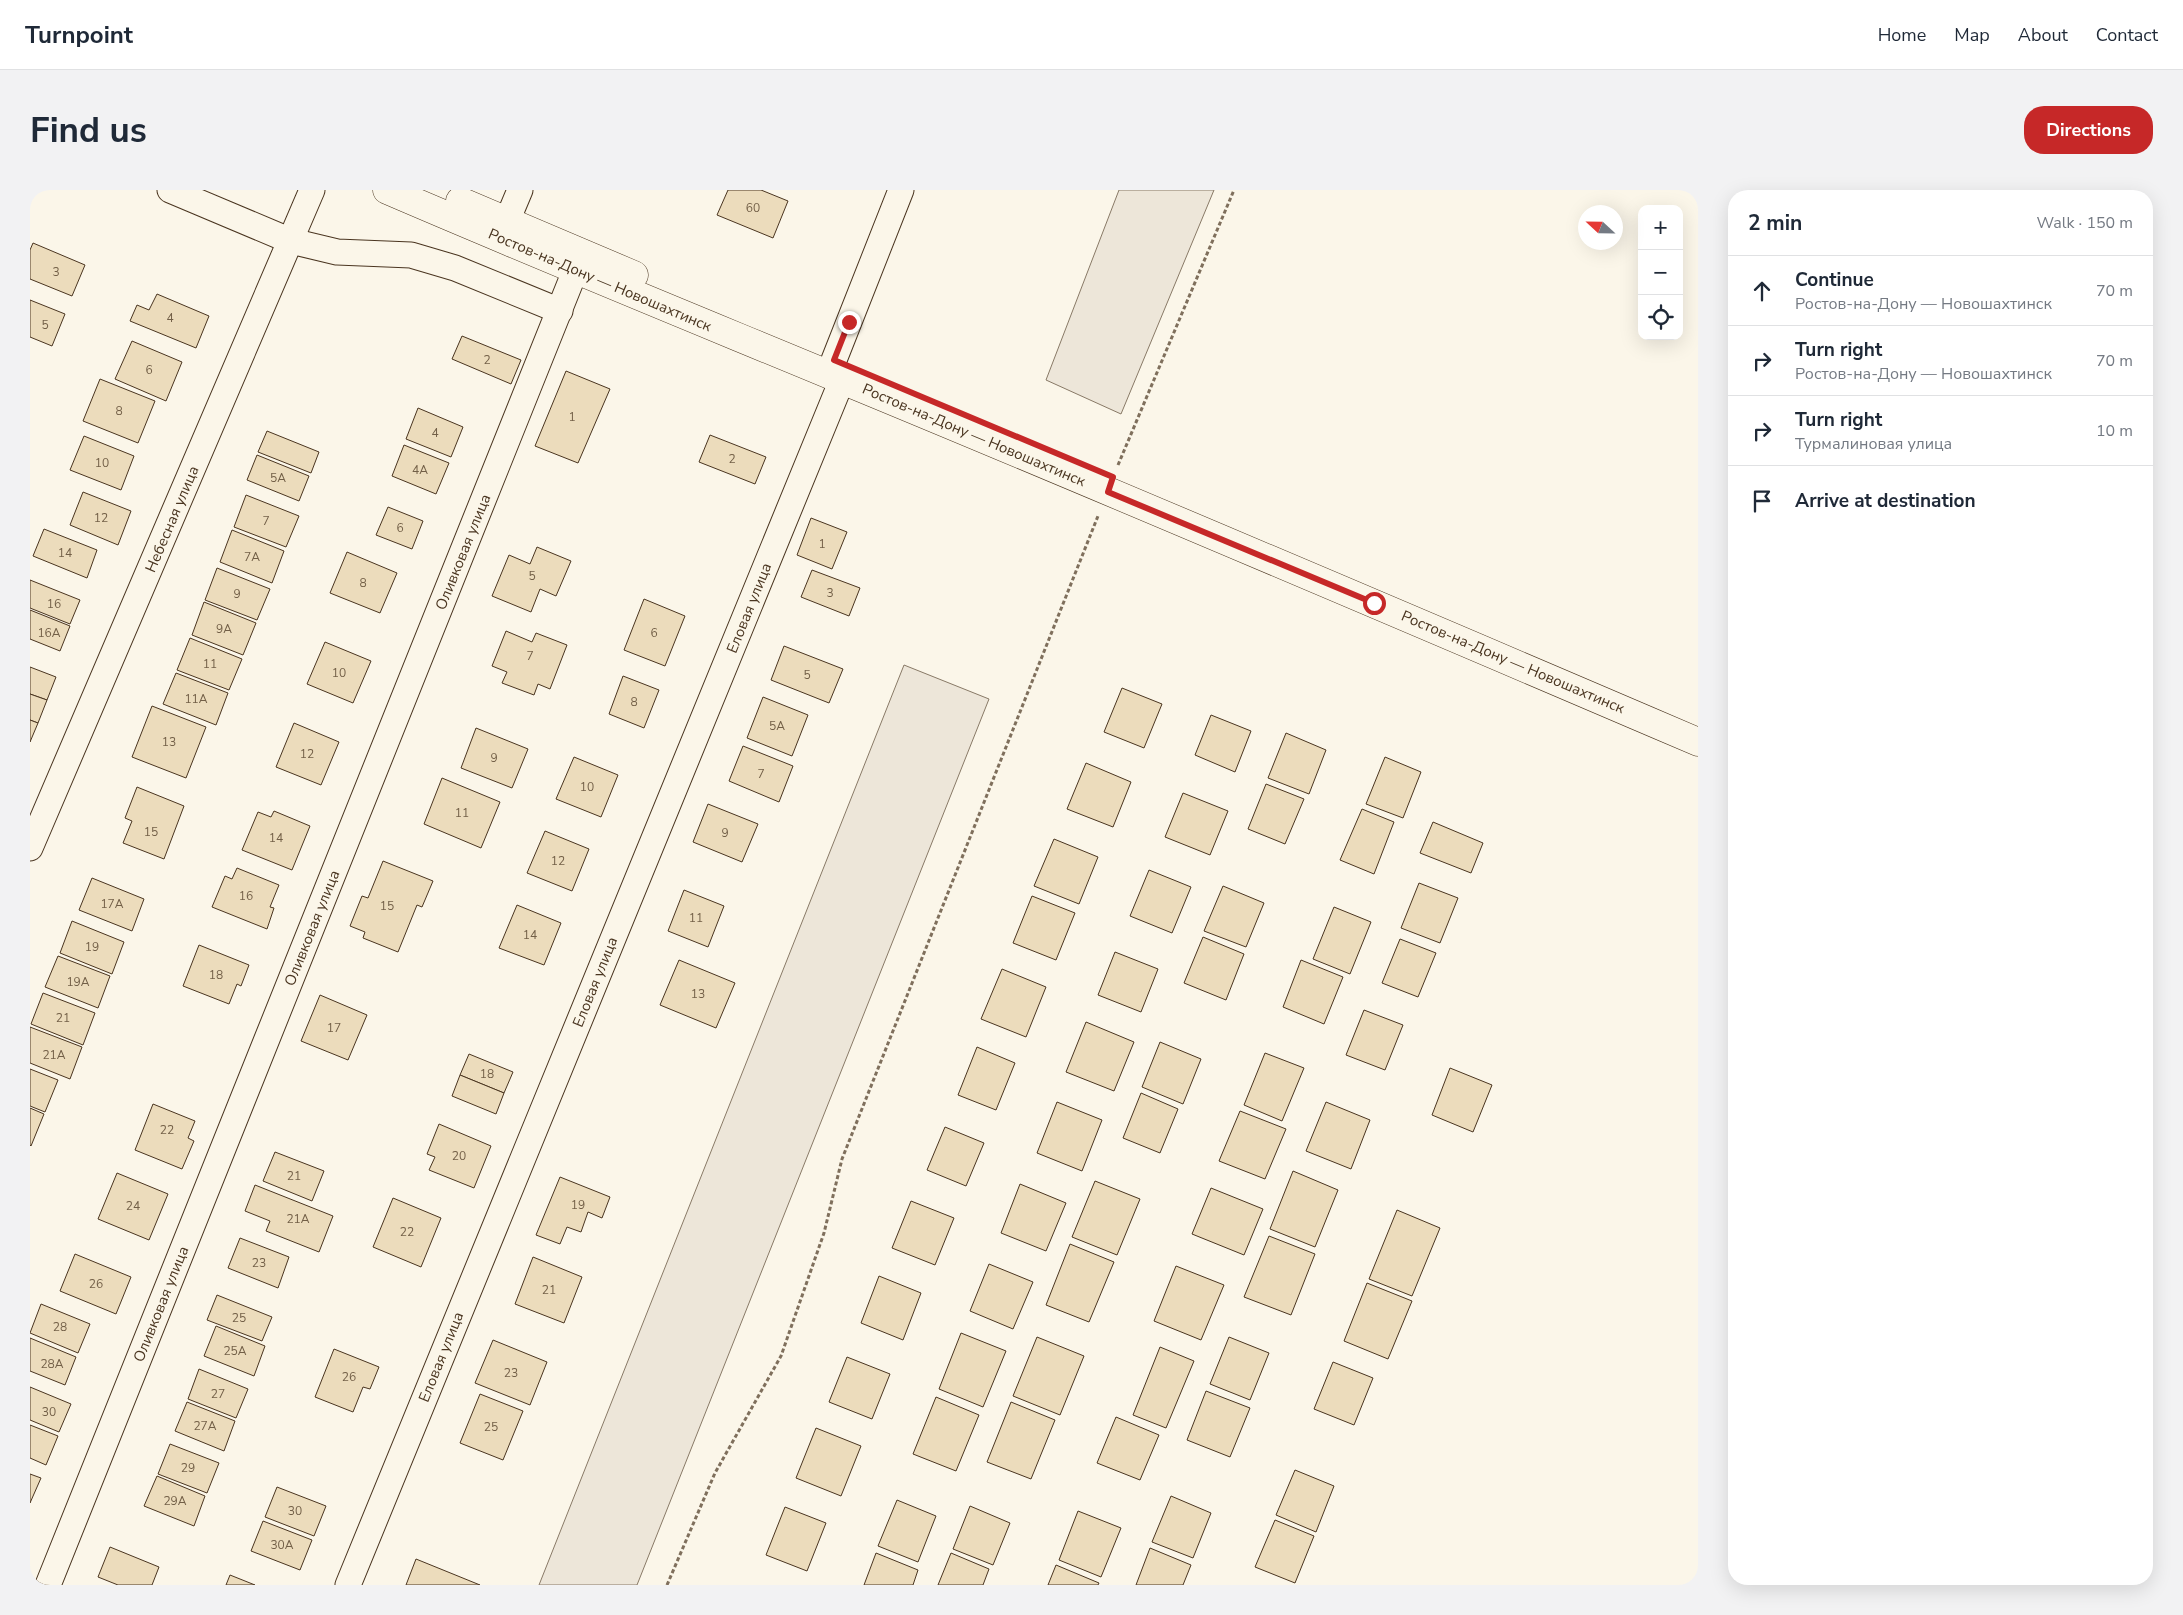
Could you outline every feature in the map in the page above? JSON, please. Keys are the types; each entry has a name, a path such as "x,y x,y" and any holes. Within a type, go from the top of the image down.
{"main road":[{"name":"Ростов-на-Дону — Новошахтинск","path":"386,190 575,271 838,370"},
{"name":"Ростов-на-Дону — Новошахтинск","path":"433,190 508,221 838,370 1698,726"},
{"name":"Ростов-на-Дону — Новошахтинск","path":"1111,484 1374,603 1698,742"}],"street":[{"path":"170,190 291,241 337,252 411,255 455,268 560,311"},
{"name":"Небесная улица","path":"30,848 312,190"},
{"path":"508,221 520,190"},
{"name":"Еловая улица","path":"348,1585 838,370 902,190"},
{"name":"Оливковая улица","path":"48,1585 575,271"}],"path":[{"path":"667,1585 716,1473 782,1356 824,1233 842,1158 1111,484 1234,190"}],"shaded area":[{"path":"1119,190 1214,190 1121,414 1046,380"},
{"path":"904,665 989,699 637,1585 539,1585"}],"building":[{"path":"728,190 761,190 788,201 773,238 717,215"},
{"path":"33,243 85,265 72,296 30,279 30,250"},
{"path":"157,294 209,316 196,348 130,321 137,305 149,310"},
{"path":"30,300 65,314 52,346 30,337"},
{"path":"462,336 521,360 511,384 452,359"},
{"path":"132,341 182,362 166,401 115,379"},
{"path":"566,371 610,389 578,463 535,446"},
{"path":"100,379 155,401 138,443 83,421"},
{"path":"418,408 463,427 451,457 406,439"},
{"path":"267,431 319,452 311,473 258,452"},
{"path":"710,435 766,457 755,484 699,462"},
{"path":"84,436 134,456 121,490 70,470"},
{"path":"404,445 449,463 436,494 392,476"},
{"path":"257,455 309,476 299,501 247,480"},
{"path":"83,492 131,511 118,545 70,525"},
{"path":"246,495 299,516 286,547 234,527"},
{"path":"388,507 423,521 412,549 376,535"},
{"path":"811,518 847,532 832,569 797,555"},
{"path":"44,529 97,550 87,578 33,556"},
{"path":"232,530 284,551 272,583 220,562"},
{"path":"537,547 571,561 556,596 540,589 531,612 492,596 509,555 530,564"},
{"path":"347,552 397,573 380,613 330,593"},
{"path":"217,568 270,589 257,620 205,600"},
{"path":"812,570 860,588 849,616 801,597"},
{"path":"30,580 80,600 70,624 30,608"},
{"path":"644,599 685,616 665,666 624,650"},
{"path":"204,602 256,623 243,655 192,635"},
{"path":"30,610 70,626 60,651 30,639"},
{"path":"506,631 532,642 536,633 567,645 550,689 538,684 534,695 502,683 507,672 492,666"},
{"path":"190,638 242,659 229,690 177,670"},
{"path":"325,642 371,661 353,703 307,684"},
{"path":"784,646 843,669 829,703 771,680"},
{"path":"30,667 56,677 47,700 30,694"},
{"path":"176,673 228,693 216,725 163,704"},
{"path":"623,676 659,690 644,728 609,714"},
{"path":"1122,688 1162,704 1144,748 1104,732"},
{"path":"30,694 47,700 38,723 30,720"},
{"path":"763,697 808,715 792,756 747,738"},
{"path":"152,706 206,727 186,778 132,757"},
{"path":"1211,715 1251,731 1235,772 1195,755"},
{"path":"30,720 38,723 30,742"},
{"path":"294,723 339,742 321,785 276,767"},
{"path":"476,728 528,749 512,788 461,768"},
{"path":"1286,733 1326,750 1309,794 1268,778"},
{"path":"743,746 793,766 779,802 729,781"},
{"path":"574,757 618,775 601,817 556,799"},
{"path":"1385,757 1421,772 1403,818 1366,804"},
{"path":"1086,763 1131,782 1113,827 1067,809"},
{"path":"442,778 500,802 481,848 424,824"},
{"path":"1266,784 1304,799 1285,844 1248,829"},
{"path":"137,787 184,806 164,859 123,843 132,821 125,818"},
{"path":"1183,793 1228,811 1210,855 1165,837"},
{"path":"708,804 758,824 742,862 693,842"},
{"path":"1362,809 1394,822 1374,874 1340,860"},
{"path":"274,811 310,826 292,870 242,850 258,812 271,817"},
{"path":"1433,822 1483,843 1471,873 1420,853"},
{"path":"545,831 589,849 572,891 527,873"},
{"path":"1054,839 1098,857 1079,904 1034,886"},
{"path":"383,861 433,881 422,907 417,905 398,952 363,938 365,932 350,926 362,896 368,898"},
{"path":"237,868 279,885 270,907 274,908 267,929 212,907 225,876 232,879"},
{"path":"1149,870 1191,887 1172,933 1130,916"},
{"path":"92,878 144,899 132,931 79,910"},
{"path":"1419,883 1458,898 1440,943 1401,928"},
{"path":"1223,886 1264,903 1246,947 1204,931"},
{"path":"684,890 724,906 708,947 668,931"},
{"path":"1032,896 1075,913 1056,960 1013,943"},
{"path":"517,905 561,923 544,965 499,948"},
{"path":"1334,907 1371,922 1350,974 1313,959"},
{"path":"72,921 124,942 112,974 60,953"},
{"path":"1203,937 1244,954 1226,1000 1184,983"},
{"path":"1400,939 1436,953 1418,997 1382,983"},
{"path":"199,945 249,965 241,986 237,984 229,1004 183,986"},
{"path":"1115,952 1158,969 1141,1012 1098,995"},
{"path":"58,956 110,976 98,1008 45,987"},
{"path":"679,960 735,983 716,1028 660,1005"},
{"path":"1301,960 1343,977 1324,1024 1283,1007"},
{"path":"1002,969 1046,987 1026,1037 981,1019"},
{"path":"43,993 95,1013 83,1045 31,1024"},
{"path":"320,995 367,1015 348,1060 301,1041"},
{"path":"1364,1010 1403,1025 1385,1070 1346,1055"},
{"path":"1086,1022 1134,1042 1114,1091 1066,1072"},
{"path":"30,1027 82,1047 70,1079 30,1063"},
{"path":"1160,1042 1201,1059 1183,1104 1142,1087"},
{"path":"977,1047 1015,1063 996,1110 958,1095"},
{"path":"1265,1053 1304,1068 1282,1121 1244,1105"},
{"path":"469,1054 513,1072 504,1093 460,1075"},
{"path":"1450,1068 1492,1085 1473,1132 1432,1115"},
{"path":"30,1069 58,1080 45,1112 30,1106"},
{"path":"460,1075 504,1093 496,1114 452,1096"},
{"path":"1141,1093 1178,1109 1160,1153 1123,1138"},
{"path":"1057,1102 1102,1120 1082,1171 1037,1153"},
{"path":"1326,1102 1370,1120 1351,1169 1306,1151"},
{"path":"153,1104 195,1121 188,1138 194,1141 182,1169 135,1150"},
{"path":"30,1108 44,1114 31,1146 30,1145"},
{"path":"1240,1111 1286,1129 1265,1179 1219,1161"},
{"path":"439,1124 491,1146 474,1188 429,1170 435,1157 427,1154"},
{"path":"945,1127 984,1143 966,1186 927,1170"},
{"path":"275,1152 324,1171 312,1201 263,1181"},
{"path":"1293,1171 1338,1190 1315,1247 1270,1229"},
{"path":"117,1173 168,1194 149,1240 98,1219"},
{"path":"560,1177 610,1197 602,1218 588,1212 581,1232 567,1227 560,1244 536,1235"},
{"path":"1095,1181 1140,1199 1117,1255 1072,1237"},
{"path":"1020,1184 1066,1203 1046,1251 1001,1233"},
{"path":"255,1185 333,1216 319,1252 266,1231 270,1221 245,1211"},
{"path":"1211,1188 1263,1209 1244,1255 1192,1234"},
{"path":"393,1198 441,1218 421,1267 373,1247"},
{"path":"911,1201 954,1218 935,1265 892,1248"},
{"path":"1397,1210 1440,1228 1412,1296 1369,1279"},
{"path":"1269,1236 1315,1254 1291,1315 1244,1297"},
{"path":"240,1238 289,1257 278,1288 228,1268"},
{"path":"1070,1244 1114,1262 1089,1322 1046,1305"},
{"path":"75,1254 131,1277 116,1314 60,1291"},
{"path":"533,1257 582,1277 564,1323 515,1304"},
{"path":"989,1264 1033,1282 1013,1329 970,1311"},
{"path":"1176,1266 1224,1285 1201,1340 1154,1321"},
{"path":"879,1276 921,1293 903,1340 861,1323"},
{"path":"1367,1283 1412,1301 1388,1359 1344,1341"},
{"path":"217,1295 272,1317 262,1341 207,1320"},
{"path":"41,1304 90,1324 78,1353 30,1333"},
{"path":"216,1326 265,1346 254,1376 204,1356"},
{"path":"961,1333 1006,1351 983,1407 939,1389"},
{"path":"1037,1337 1084,1356 1060,1415 1013,1396"},
{"path":"1229,1337 1269,1353 1250,1400 1210,1384"},
{"path":"30,1338 76,1357 65,1385 30,1371"},
{"path":"493,1340 547,1362 530,1405 475,1383"},
{"path":"1160,1347 1194,1361 1166,1428 1133,1415"},
{"path":"334,1349 379,1367 370,1389 363,1387 353,1412 315,1397"},
{"path":"847,1357 890,1374 872,1419 829,1402"},
{"path":"1333,1362 1373,1378 1354,1425 1314,1409"},
{"path":"199,1369 248,1389 236,1418 188,1399"},
{"path":"30,1387 71,1404 59,1432 30,1420"},
{"path":"1206,1391 1250,1408 1230,1457 1187,1440"},
{"path":"480,1394 523,1411 503,1460 460,1443"},
{"path":"936,1397 979,1415 956,1471 913,1454"},
{"path":"187,1402 235,1421 224,1451 175,1431"},
{"path":"1011,1402 1055,1420 1031,1479 987,1462"},
{"path":"1116,1417 1159,1435 1140,1480 1097,1463"},
{"path":"30,1425 58,1436 46,1465 30,1458"},
{"path":"816,1428 861,1446 841,1496 796,1478"},
{"path":"170,1444 219,1463 207,1493 158,1474"},
{"path":"1295,1470 1334,1486 1316,1532 1276,1515"},
{"path":"30,1474 41,1478 30,1503"},
{"path":"157,1476 205,1496 194,1526 144,1506"},
{"path":"277,1487 326,1506 314,1536 265,1517"},
{"path":"1171,1496 1211,1513 1193,1558 1152,1542"},
{"path":"897,1500 936,1516 918,1562 878,1546"},
{"path":"970,1506 1010,1523 993,1565 953,1549"},
{"path":"785,1507 826,1523 807,1571 766,1555"},
{"path":"1078,1511 1121,1528 1101,1577 1059,1560"},
{"path":"1275,1520 1314,1536 1295,1583 1255,1567"},
{"path":"263,1521 312,1540 300,1570 251,1551"},
{"path":"110,1547 159,1567 152,1585 118,1585 98,1577"},
{"path":"1150,1548 1191,1565 1183,1585 1136,1585"},
{"path":"876,1553 918,1570 913,1585 864,1585"},
{"path":"951,1553 989,1569 983,1585 938,1585"},
{"path":"416,1559 480,1585 406,1585"},
{"path":"1056,1565 1099,1583 1098,1585 1048,1585"},
{"path":"230,1575 255,1585 226,1585"}],"route":[{"path":"849,322 834,360 1113,477 1108,492 1374,603"}]}
